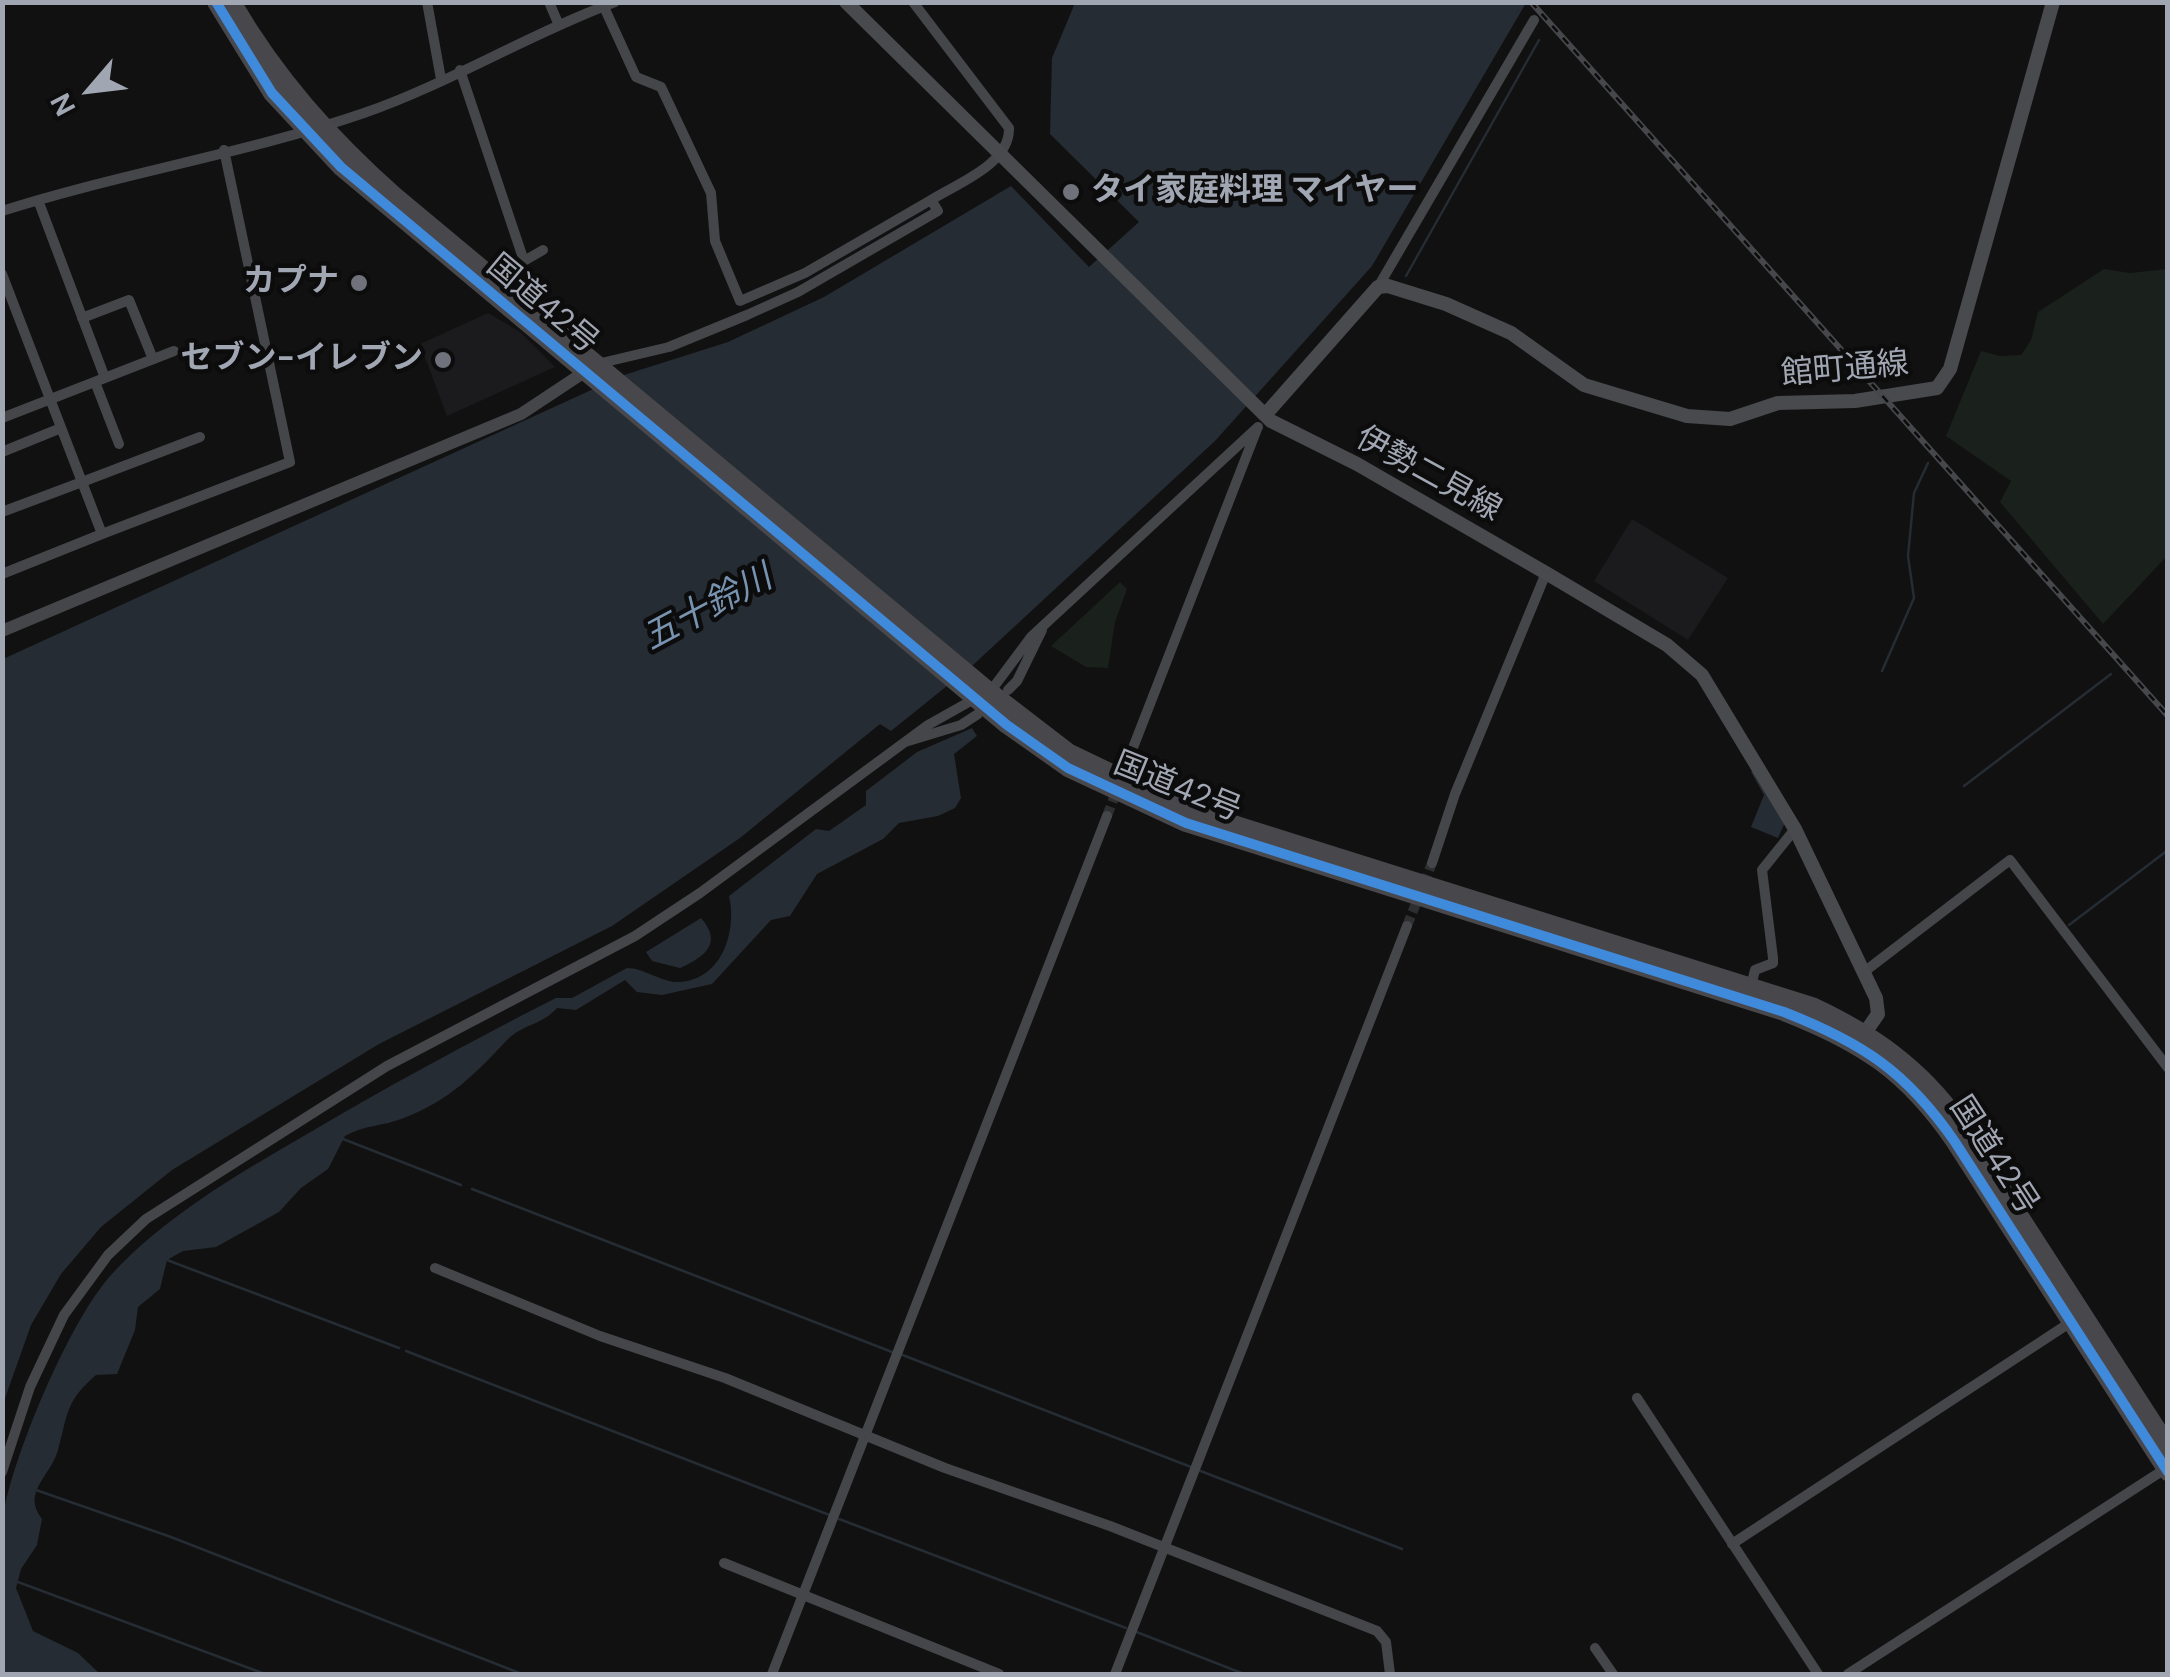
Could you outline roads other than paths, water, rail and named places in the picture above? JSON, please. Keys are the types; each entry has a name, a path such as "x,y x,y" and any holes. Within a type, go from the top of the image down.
{"highway":[{"name":"国道42号","path":"216,2 255,69 314,129 595,373 1068,768 1150,809 1784,1012 1899,1056 1938,1093 2168,1446"},
{"name":"国道42号","path":"232,2 314,129"},
{"name":"国道42号","path":"982,694 1068,752 1189,810 1812,1006 1861,1039 1926,1100 2166,1470"}],"main road":[{"name":"伊勢二見線","path":"846,2 1259,416 1357,464 1546,573 1667,645 1702,676 1795,829 1864,972 1878,1007 1861,1039"},
{"name":"館町通線","path":"1378,287 1446,304 1511,334 1584,384 1686,416 1730,420 1778,403 1855,401 1937,388 1950,369 2054,2"},
{"path":"1259,416 1378,287"}],"street":[{"path":"427,2 441,79"},
{"path":"548,2 558,23"},
{"path":"2,211 314,129 391,103 558,23 609,5 636,77 661,87 711,193 715,241 740,301 805,273 931,200 1000,156 1009,142 1008,128 913,2"},
{"path":"1378,287 1534,20"},
{"path":"460,70 520,266 543,250"},
{"path":"2,574 290,462 224,150"},
{"path":"38,200 82,318 119,444"},
{"path":"2,631 521,414 595,373 747,315 938,211 931,200"},
{"path":"2,274 102,534"},
{"path":"82,318 129,300 153,359"},
{"path":"2,418 174,351"},
{"path":"982,694 1044,625 1259,416"},
{"path":"1129,758 1259,416"},
{"path":"2,452 62,428"},
{"path":"2,512 200,437"},
{"path":"1432,864 1454,794 1546,573"},
{"path":"2,1472 30,1387 64,1315 108,1255 146,1219 387,1066 635,936 700,893 904,742 982,694 1017,681 1044,625"},
{"path":"772,1674 1108,816"},
{"path":"1750,986 1755,970 1772,963 1773,958 1762,870 1795,829"},
{"path":"1864,972 2010,860 2168,1068"},
{"path":"1115,1674 1406,926"},
{"path":"435,1268 600,1336 725,1378 1377,1631 1386,1642 1390,1670 1400,1674"},
{"path":"1732,1544 2071,1322"},
{"path":"1637,1398 1818,1674"},
{"path":"1848,1674 2166,1470"},
{"path":"724,1563 801,1598 999,1674"},
{"path":"1595,1648 1613,1674"}],"water":[{"name":"五十鈴川","path":"1075,3 1526,3 1372,266 1215,441 973,665 891,731 880,724 740,838 612,926 379,1044 172,1170 101,1227 61,1274 31,1325 3,1404 3,659 624,375 728,342 824,297 1011,186 1089,267 1139,222 1050,134 1052,58"},
{"path":"972,728 977,736 954,754 961,798 955,808 938,816 899,823 883,839 817,874 790,916 771,920 712,984 662,995 637,992 625,980 576,1010 557,1008 513,1035 472,1075 435,1103 404,1118 345,1136 328,1169 301,1188 279,1212 216,1247 183,1251 167,1260 160,1289 138,1307 135,1330 117,1374 96,1375 69,1409 58,1450 36,1492 36,1509 42,1519 37,1545 21,1569 16,1588 33,1631 78,1653 100,1674 3,1674 3,1516 18,1459 45,1390 78,1323 111,1275 132,1254 177,1216 251,1167 396,1083 556,998 572,998 627,968 673,982 695,979 707,972 724,951 731,923 729,896 816,829 829,831 866,805 866,791 917,752"},
{"path":"1756,768 1786,820 1778,838 1751,827 1764,795 1751,772"},
{"path":"701,918 711,935 703,954 680,968 652,961 646,952"}],"waterway":[{"path":"1406,276 1539,40"},
{"path":"1882,671 1914,598 1908,556 1914,493 1928,463"},
{"path":"1964,786 2111,674"},
{"path":"2069,925 2168,850"},
{"path":"343,1139 461,1185"},
{"path":"472,1189 892,1352"},
{"path":"167,1260 399,1348"},
{"path":"406,1351 832,1516"},
{"path":"900,1354 1191,1467"},
{"path":"1198,1470 1402,1549"},
{"path":"36,1490 171,1537 522,1674"},
{"path":"839,1519 1126,1628"},
{"path":"18,1582 265,1674"},
{"path":"1134,1631 1244,1674"}],"tunnel":[{"path":"1107,816 1129,758"},
{"path":"1407,926 1432,863"}],"railway":[{"path":"1531,2 2168,716"}],"place":[{"name":"タイ家庭料理 マイヤー","path":"1071,192"},
{"name":"カプナ","path":"359,283"},
{"name":"セブン-イレブン","path":"443,360"}]}
